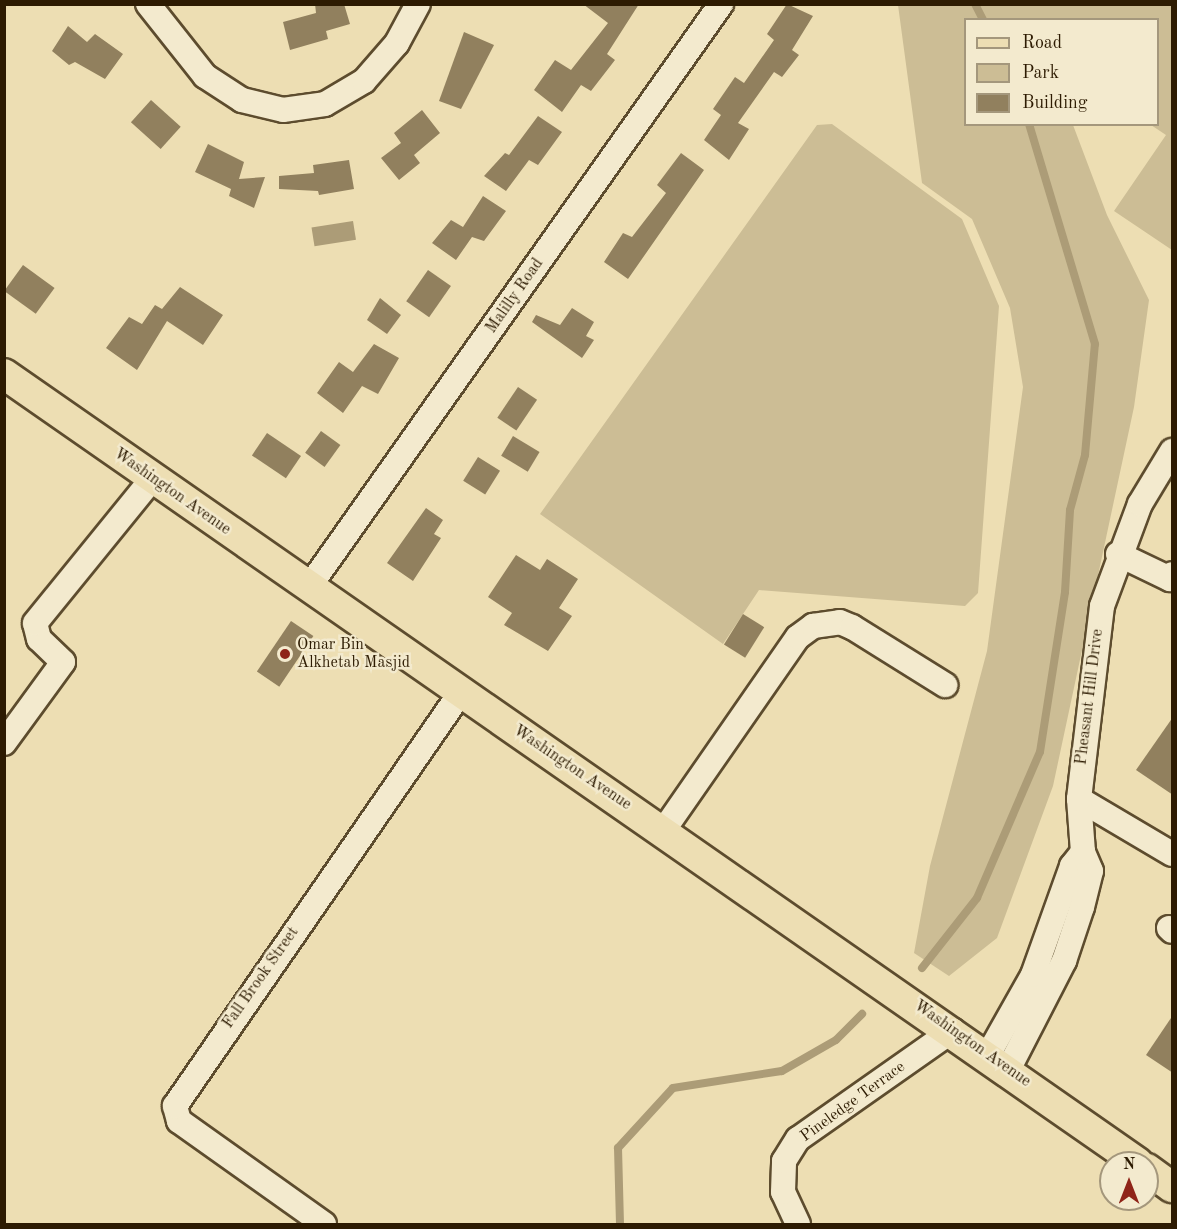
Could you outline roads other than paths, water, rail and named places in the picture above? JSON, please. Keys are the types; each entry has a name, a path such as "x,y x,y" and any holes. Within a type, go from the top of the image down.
{"main road":[{"name":"Washington Avenue","path":"4,374 152,479 953,1030 1121,1151"},
{"path":"1159,1177 1173,1187"}],"street":[{"path":"148,4 205,76 242,100 283,110 325,104 364,81 397,44 418,4"},
{"name":"Malilly Road","path":"309,587 721,4"},
{"name":"Pheasant Hill Drive","path":"998,1062 1074,934 1091,871 1083,852 1079,799 1091,663 1118,554 1173,451"},
{"path":"4,743 63,662 39,639 35,623 152,479"},
{"path":"1118,554 1172,578"},
{"path":"663,831 798,637 813,626 840,622 852,627 945,685"},
{"name":"Fall Brook Street","path":"324,1224 179,1121 175,1106 461,692"},
{"path":"1079,799 1173,854"},
{"name":"Pineledge Terrace","path":"798,1224 783,1192 784,1161 798,1139 953,1030"}],"waterway":[{"path":"975,4 982,18"},
{"path":"922,968 977,898 1040,752 1065,592 1070,510 1085,455 1095,344 1030,126"},
{"path":"620,1224 618,1148 673,1088 782,1071 836,1040 862,1014"}],"place":[{"name":"Omar Bin Alkhetab Masjid","path":"285,654"}]}
